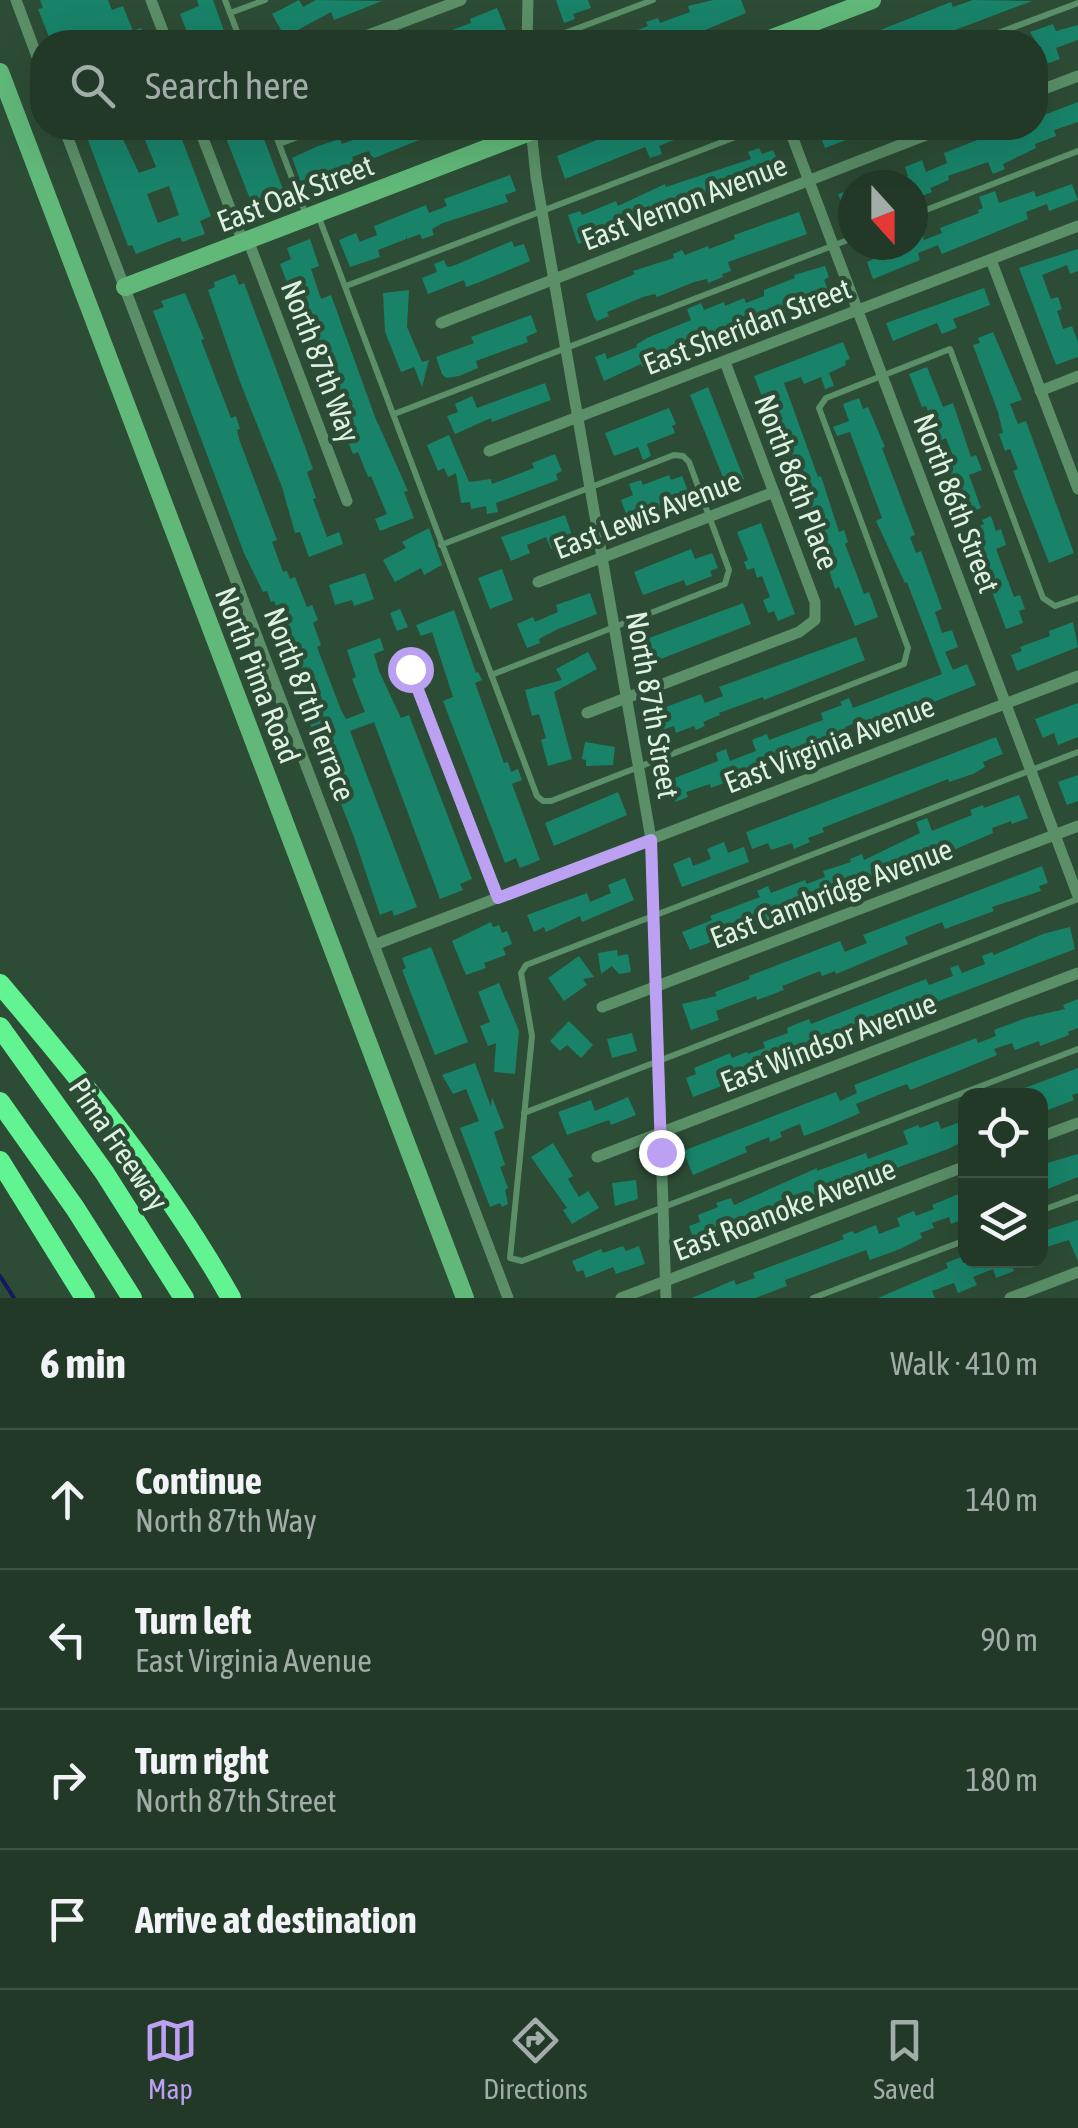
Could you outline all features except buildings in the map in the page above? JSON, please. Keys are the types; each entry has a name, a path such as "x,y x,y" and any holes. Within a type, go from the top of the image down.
{"highway":[{"path":"0,984 120,1128 201,1246 230,1298"},
{"name":"Pima Freeway","path":"0,1027 104,1172 184,1298"},
{"path":"0,1102 132,1298"},
{"path":"0,1161 86,1298"}],"main road":[{"path":"793,30 872,0"},
{"name":"North Pima Road","path":"0,72 465,1298"},
{"name":"East Oak Street","path":"125,287 506,140"}],"street":[{"path":"16,0 30,38"},
{"path":"151,0 162,30"},
{"path":"382,30 461,0"},
{"path":"527,30 528,0"},
{"path":"1048,87 1078,76"},
{"name":"North 87th Terrace","path":"69,140 508,1298"},
{"name":"North 87th Way","path":"205,140 346,500"},
{"name":"North 87th Street","path":"535,140 542,210 651,840 666,1298"},
{"name":"North 86th Street","path":"794,140 1078,897"},
{"name":"East Vernon Avenue","path":"440,322 913,140"},
{"name":"East Sheridan Street","path":"489,451 1078,226"},
{"path":"991,260 1078,489"},
{"name":"North 86th Place","path":"626,697 799,632 815,620 815,602 725,362"},
{"path":"1040,391 1078,376"},
{"name":"East Lewis Avenue","path":"538,582 774,492"},
{"path":"410,669 498,898"},
{"name":"East Virginia Avenue","path":"374,946 1078,676"},
{"path":"587,713 626,697"},
{"name":"East Cambridge Avenue","path":"602,1008 1078,826"},
{"name":"East Windsor Avenue","path":"596,1157 1078,973"},
{"path":"1048,1134 1078,1123"},
{"name":"East Roanoke Avenue","path":"620,1298 958,1169"},
{"path":"1010,1298 1078,1272"}],"lane":[{"path":"225,0 236,30"},
{"path":"230,13 265,0"},
{"path":"573,30 653,0"},
{"path":"1006,30 1078,3"},
{"path":"277,140 346,286 490,675 542,801 639,768 898,668 908,660 908,648 819,408 826,398 950,349 1044,598 1055,606 1078,598"},
{"path":"279,144 290,140"},
{"path":"346,286 726,140"},
{"path":"928,209 1078,152"},
{"path":"394,414 838,244"},
{"path":"441,545 679,454 689,462 729,570 725,584 490,675"},
{"path":"1078,752 530,962 523,968 532,1036 509,1252 512,1260 522,1262 1078,1049"},
{"path":"524,1113 1078,897"},
{"path":"1048,1208 1078,1197"},
{"path":"814,1298 958,1243"}],"waterway":[{"path":"0,1276 14,1298"}],"route":[{"path":"410,669 498,898 651,840 661,1152"}]}
